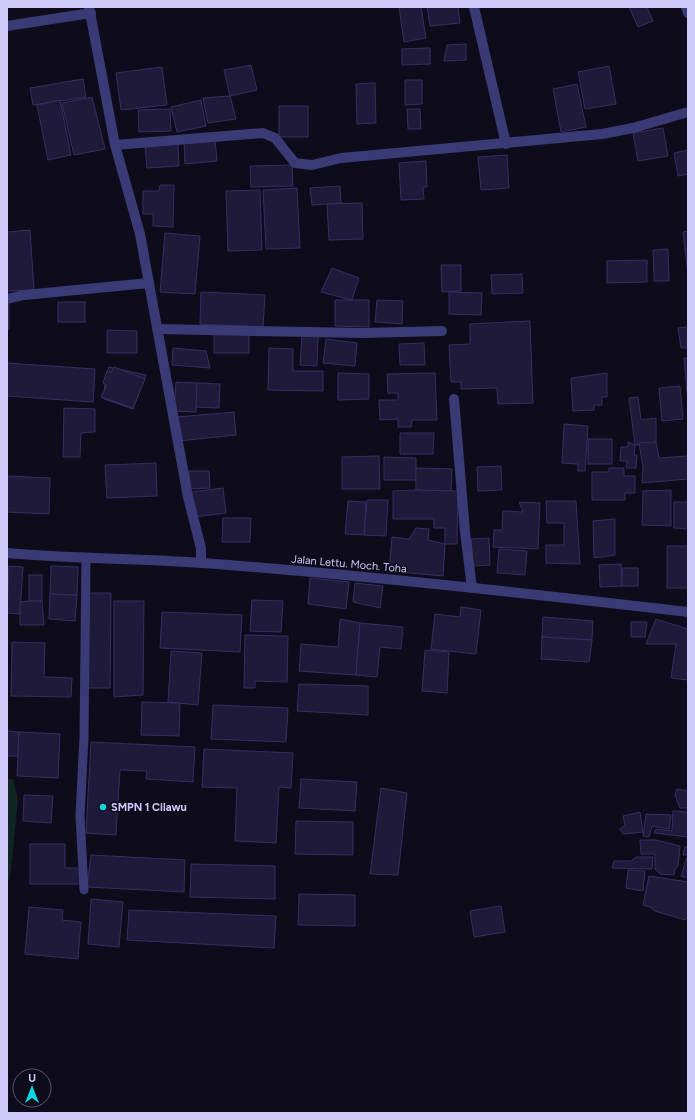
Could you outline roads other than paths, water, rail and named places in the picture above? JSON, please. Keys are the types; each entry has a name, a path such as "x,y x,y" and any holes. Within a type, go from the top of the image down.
{"street":[{"path":"474,7 506,144"},
{"path":"686,7 688,13"},
{"path":"7,26 90,10 115,145 140,234 156,329 188,497 201,548 201,563"},
{"path":"115,145 263,133 274,138 295,163 312,165 341,158 602,134 633,128 688,112"},
{"path":"7,299 24,295 149,283"},
{"path":"156,329 363,333 442,331"},
{"path":"454,399 465,532 472,588"},
{"name":"Jalan Lettu. Moch. Toha","path":"7,554 86,559 201,563 472,588 688,612"}],"lane":[{"path":"84,890 80,816 84,737 86,559"}],"place":[{"name":"SMPN 1 Cilawu","path":"103,807"}]}
